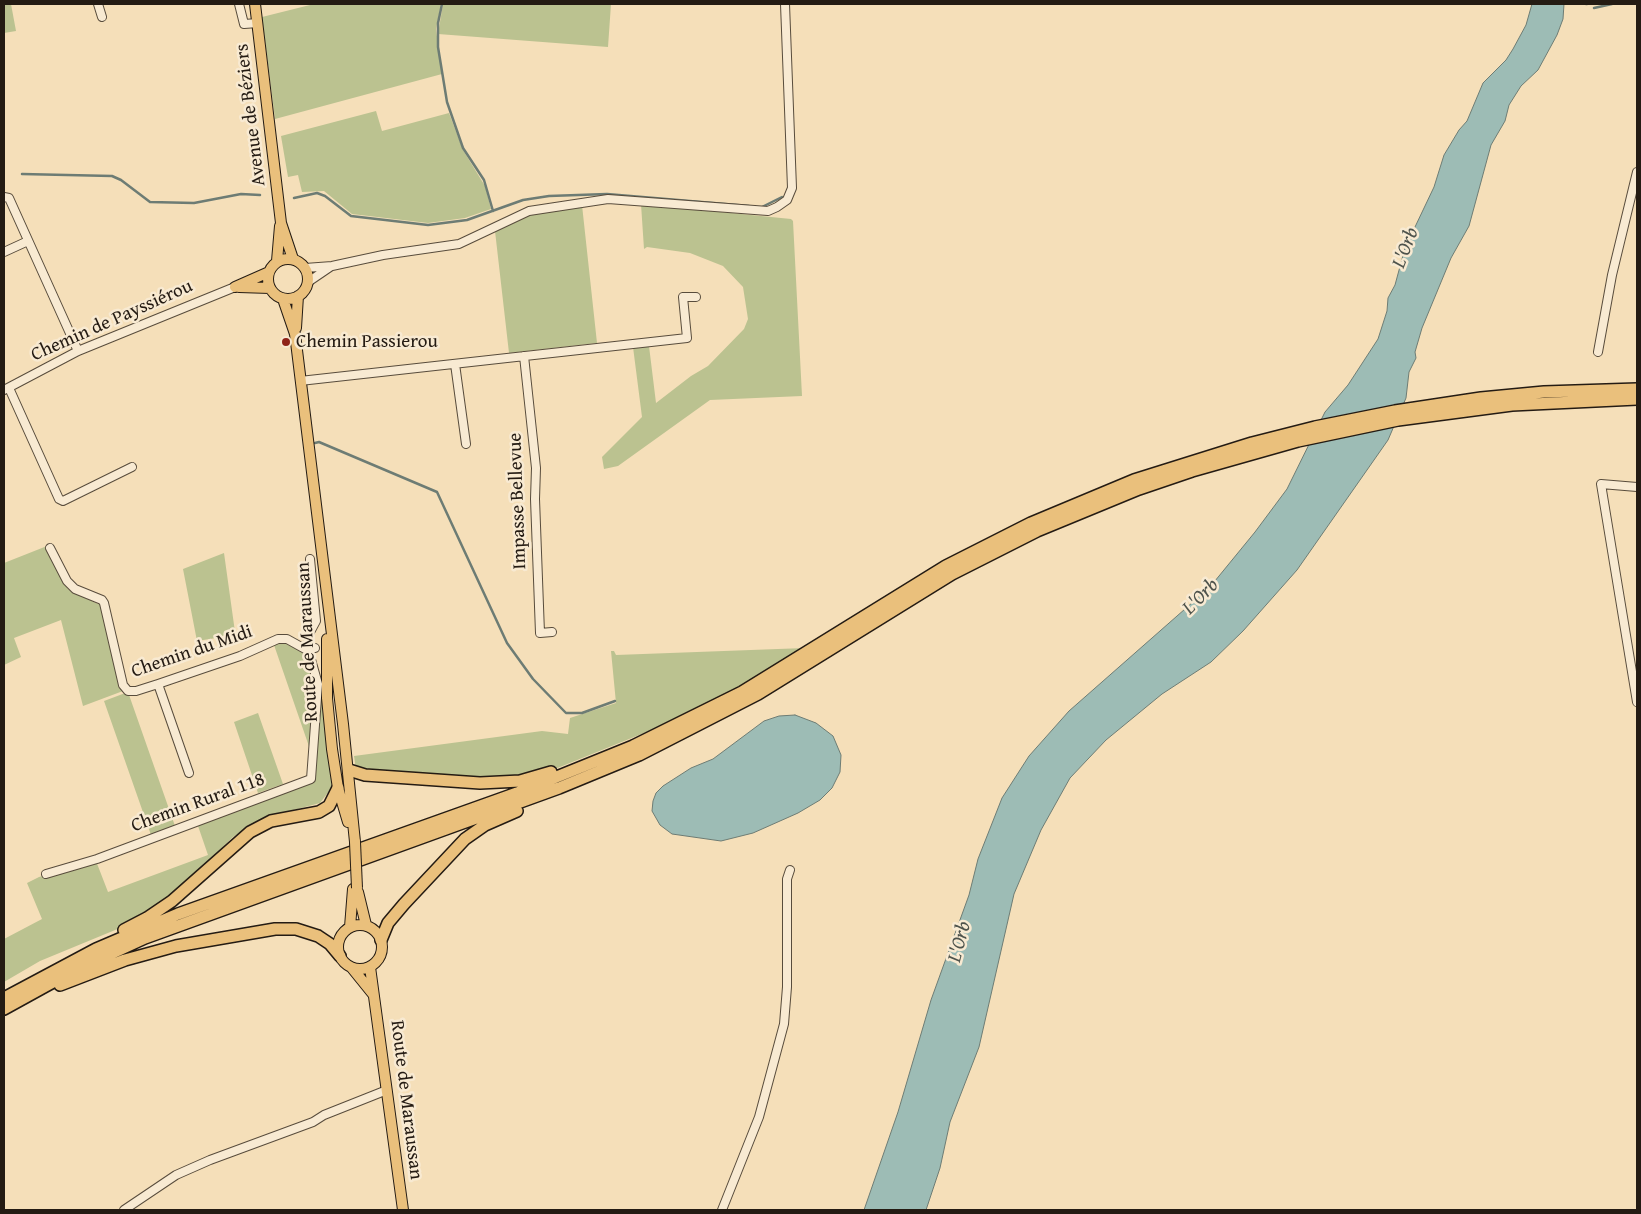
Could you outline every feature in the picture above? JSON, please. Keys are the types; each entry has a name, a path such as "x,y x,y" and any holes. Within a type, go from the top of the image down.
{"highway":[{"path":"4,998 96,949 178,914 500,799 614,754 742,692 909,588 1031,523 1134,480 1347,420 1544,392 1637,389"},
{"path":"1435,409 1637,399"},
{"path":"4,1009 73,971 163,931 560,788 613,766 731,709 794,672 914,596 1037,531 1139,489 1277,441"},
{"path":"349,770 365,775 480,783 520,781 598,755 614,754"},
{"path":"381,940 388,923 465,838 507,815 601,778 613,766"},
{"path":"96,949 110,936 147,918 172,900 250,832 271,822 319,812 329,806 338,788"},
{"path":"18,1001 125,960 176,946 275,930 296,929 318,936 330,944 340,956"}],"main road":[{"name":"Avenue de Béziers","path":"256,4 281,223 293,259"},
{"name":"Avenue de Béziers","path":"277,261 281,223"},
{"path":"283,299 298,296 306,288 308,282 305,268 293,259 277,261 268,272 270,288 283,299 295,334"},
{"name":"Chemin de Payssiérou","path":"235,287 268,272"},
{"name":"Chemin de Payssiérou","path":"235,287 270,288"},
{"path":"298,296 295,334 321,551"},
{"name":"Route de Maraussan","path":"321,551 328,654 327,698 338,788 352,842"},
{"name":"Route de Maraussan","path":"321,551 349,770 355,889 350,927"},
{"name":"Route de Maraussan","path":"355,889 366,925"},
{"path":"366,925 378,933 381,940 382,952 370,967 364,969 352,968 340,956 338,943 340,936 350,927 366,925"},
{"name":"Route de Maraussan","path":"370,967 372,994 379,1024 402,1210"},
{"name":"Route de Maraussan","path":"352,968 372,994"}],"street":[{"path":"98,4 102,16"},
{"path":"239,4 244,24 258,23"},
{"path":"305,268 332,266 383,255 459,244 529,210 608,199 768,211 777,207 786,200 792,188 784,4"},
{"path":"1598,352 1612,275 1637,172"},
{"path":"4,197 8,198 78,351"},
{"path":"4,252 28,241"},
{"path":"308,282 332,266"},
{"name":"Chemin de Payssiérou","path":"6,389 78,351 235,287"},
{"path":"300,381 688,338 683,297 696,297"},
{"name":"Impasse Bellevue","path":"524,356 536,468 535,499 540,633 552,632"},
{"path":"456,364 466,444"},
{"path":"6,389 59,500 63,501 132,467"},
{"path":"1637,487 1601,484 1637,702"},
{"name":"Chemin du Midi","path":"50,548 66,581 75,589 102,600 123,684 128,691 136,691 158,684 240,656 278,640 287,640 328,654"},
{"path":"310,559 316,622 309,634 312,648 327,639"},
{"name":"Chemin Rural 118","path":"46,874 97,859 311,779 318,684 312,648"},
{"path":"158,684 189,773"},
{"path":"722,1210 759,1117 784,1024 787,879 790,870"},
{"path":"124,1210 176,1175 210,1160 313,1122 324,1115 387,1090"}],"green space":[{"path":"4,4 11,4 16,31 4,33"},
{"path":"314,4 441,4 436,29 442,74 275,119 262,17"},
{"path":"443,4 611,4 608,47 438,34"},
{"path":"376,111 382,131 449,113 463,150 485,186 491,209 465,218 428,223 352,214 324,191 302,192 298,175 288,177 281,136"},
{"path":"641,204 791,219 793,221 802,396 710,400 618,466 604,469 602,457 642,417 633,347 649,346 656,403 691,376 708,366 744,329 748,319 743,287 723,266 690,253 647,247 644,249"},
{"path":"582,205 597,343 509,353 495,231 516,218 530,213"},
{"path":"47,546 68,589 98,604 102,603 123,691 83,706 61,620 14,638 21,657 4,665 4,563"},
{"path":"224,553 235,632 197,641 183,569"},
{"path":"282,642 301,651 307,659 315,681 313,758 274,645"},
{"path":"805,648 719,698 676,720 555,769 498,780 356,770 354,756 542,731 568,734 570,718 616,703 611,651 614,651 616,655"},
{"path":"322,679 333,786 320,803 256,822 233,837 164,903 120,928 40,961 4,982 4,939 42,919 27,883 39,877 96,861 108,892 208,855 197,823 314,778"},
{"path":"128,692 175,826 151,835 104,701"},
{"path":"258,713 283,784 258,793 234,722"}],"water":[{"name":"L'Orb","path":"1532,4 1564,4 1563,19 1557,35 1538,70 1521,86 1509,105 1505,121 1491,145 1469,226 1451,258 1422,328 1415,352 1416,358 1409,372 1406,398 1388,440 1297,570 1243,631 1211,662 1162,694 1106,740 1070,778 1041,830 1014,894 979,1047 950,1122 940,1168 926,1210 864,1210 898,1112 931,1000 969,895 978,859 1002,798 1029,756 1069,711 1210,587 1287,489 1325,412 1348,385 1378,339 1387,311 1388,298 1395,285 1405,248 1434,187 1444,155 1459,130 1467,121 1483,83 1506,60 1513,49 1526,25"},
{"path":"795,715 816,723 833,736 841,755 840,772 832,788 820,800 798,813 753,833 721,841 672,834 660,825 652,811 656,793 663,786 691,768 713,759 764,721 779,716"}],"waterway":[{"path":"442,4 438,23 438,47 447,102 463,148 484,180 493,211"},
{"path":"1594,8 1612,4"},
{"path":"22,174 112,176 121,180 150,202 194,203 241,194 260,195"},
{"path":"294,198 317,193 325,196 351,216 428,225 467,220 523,200 549,196 607,194 749,206"},
{"path":"762,207 782,197"},
{"path":"315,443 319,442 437,492 507,643 533,679 566,713 582,713 615,701"}],"place":[{"name":"Chemin Passierou","path":"286,342"}]}
